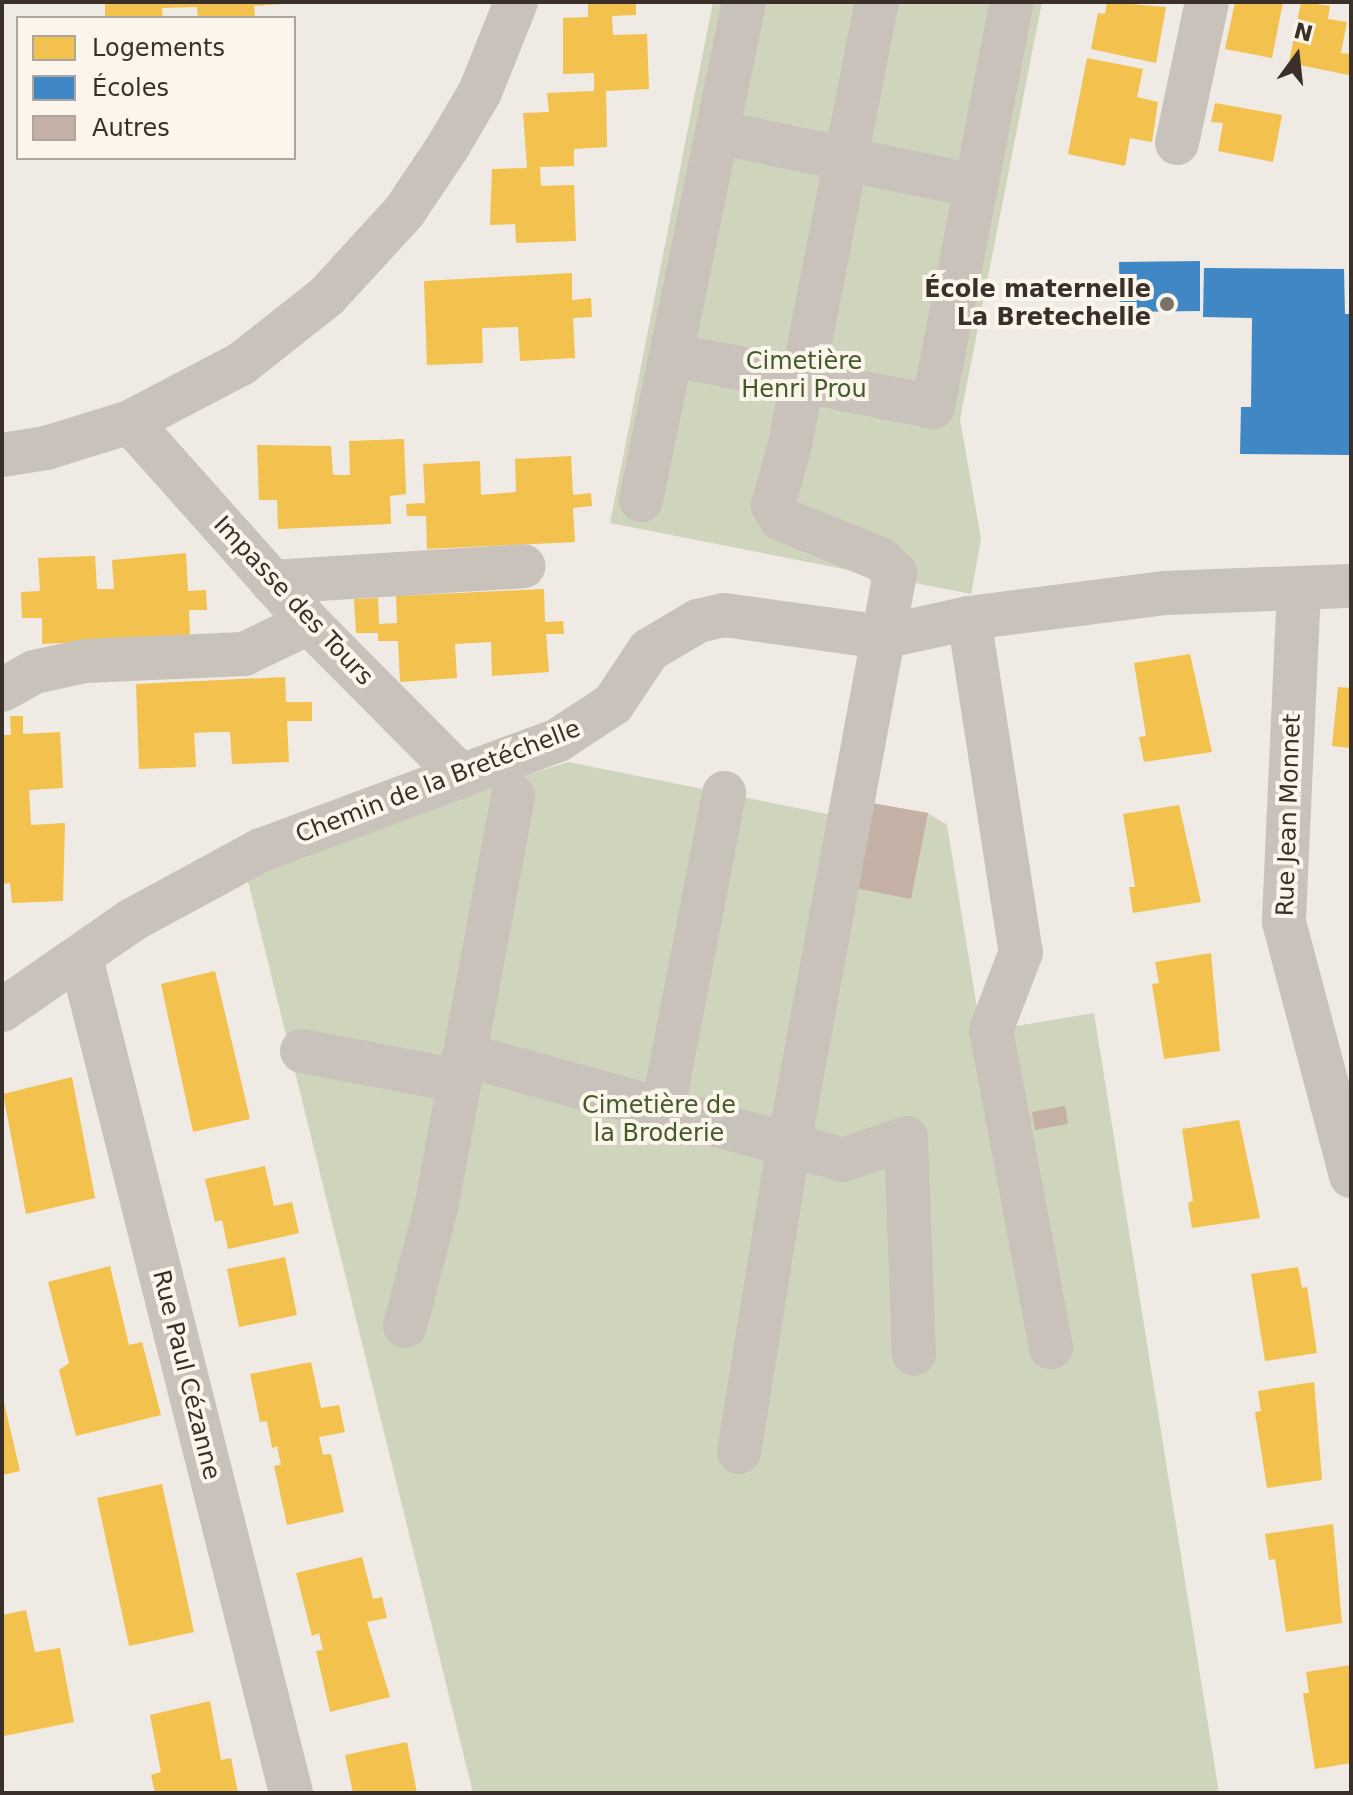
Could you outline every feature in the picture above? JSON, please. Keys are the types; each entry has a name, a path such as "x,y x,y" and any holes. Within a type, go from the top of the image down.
{"street":[{"path":"2,455 46,448 130,422 241,364 327,296 404,212 453,137 480,92 516,2"},
{"path":"641,500 744,2"},
{"path":"739,1452 789,1144 895,573 891,567 775,513 775,493 802,381 877,2"},
{"path":"673,355 933,407 1012,2"},
{"path":"1177,143 1207,2"},
{"path":"717,132 976,186"},
{"name":"Impasse des Tours","path":"130,422 309,623 461,776"},
{"path":"272,582 523,566"},
{"name":"Chemin de la Bretéchelle","path":"2,1010 132,920 261,850 558,740 592,722 613,704 649,650 698,621 724,615 883,637 969,618 1165,593 1351,586"},
{"name":"Rue Jean Monnet","path":"1299,588 1284,922 1351,1176"},
{"path":"969,618 1021,952 991,1030 1051,1347"},
{"path":"2,690 34,672 85,661 244,654 309,623"},
{"path":"663,1108 724,793"},
{"path":"405,1326 436,1208 513,796"},
{"name":"Rue Paul Cézanne","path":"81,958 291,1793"},
{"path":"302,1051 462,1068 663,1108 843,1160 906,1138 914,1354"}],"green space":[{"name":"Cimetière Henri Prou","path":"713,2 1042,2 960,419 981,539 971,594 610,523"},
{"name":"Cimetière de la Broderie","path":"568,762 847,818 871,803 928,813 947,825 981,1032 1094,1013 1219,1793 473,1793 244,865"}],"building: Logements":[{"path":"105,2 282,2 254,6 255,16 198,16 197,7 162,8 163,16 105,16"},
{"path":"588,2 636,2 636,15 612,16 613,35 647,34 649,89 606,91 607,147 574,149 574,166 540,167 541,186 574,185 576,241 516,243 515,224 490,225 492,169 527,168 523,113 549,112 547,93 594,91 594,73 563,74 563,18 588,17"},
{"path":"1107,2 1166,7 1156,63 1091,49 1098,13 1105,14"},
{"path":"1235,2 1283,2 1272,58 1225,49"},
{"path":"1301,2 1330,6 1328,19 1347,22 1341,53 1351,54 1349,75 1289,63"},
{"path":"1087,58 1143,69 1137,97 1158,102 1152,142 1130,138 1125,166 1068,154"},
{"path":"1215,103 1282,115 1273,162 1218,151 1223,123 1211,122"},
{"path":"572,273 572,300 591,298 592,317 573,318 575,358 520,361 518,327 482,328 483,363 427,365 424,281"},
{"path":"404,439 406,494 390,496 391,524 278,529 277,500 259,500 257,445 331,446 333,475 350,475 349,441"},
{"path":"571,456 573,495 591,493 592,506 573,508 575,542 427,549 426,516 407,516 406,504 425,503 423,464 480,461 481,495 516,492 515,459"},
{"path":"186,553 188,591 206,590 207,610 189,610 190,636 42,644 42,618 22,618 21,592 40,591 38,558 95,556 97,589 114,589 112,560"},
{"path":"544,589 545,622 563,621 564,634 546,634 549,672 492,676 491,642 455,644 457,678 400,682 398,641 378,641 378,633 356,633 354,599 378,598 379,624 397,623 396,596"},
{"path":"1190,654 1212,752 1144,762 1139,737 1146,736 1134,663"},
{"path":"285,677 286,702 312,702 312,721 287,721 289,762 232,764 230,732 213,732 194,733 196,767 139,769 136,684"},
{"path":"1338,687 1351,688 1351,748 1332,746"},
{"path":"10,716 23,716 23,734 60,732 63,788 29,790 31,825 65,823 63,901 12,903 10,883 2,884 2,735 11,735"},
{"path":"1179,805 1201,902 1133,913 1129,887 1135,887 1123,814"},
{"path":"1211,953 1220,1051 1164,1059 1152,984 1159,983 1155,962"},
{"path":"215,971 250,1119 193,1132 161,984"},
{"path":"72,1077 95,1198 26,1214 3,1094"},
{"path":"1239,1120 1260,1218 1192,1228 1188,1203 1193,1201 1182,1129"},
{"path":"265,1166 274,1206 292,1202 299,1233 228,1249 222,1220 215,1222 205,1179"},
{"path":"285,1257 297,1315 239,1327 227,1269"},
{"path":"110,1266 129,1345 142,1342 161,1415 76,1436 59,1370 69,1363 48,1282"},
{"path":"1298,1267 1302,1288 1307,1287 1317,1353 1265,1361 1251,1274"},
{"path":"311,1362 321,1408 339,1405 345,1432 319,1437 323,1455 331,1454 344,1512 287,1525 274,1466 281,1465 277,1446 272,1448 267,1421 260,1422 250,1374"},
{"path":"1314,1382 1322,1480 1267,1488 1255,1412 1261,1411 1258,1391"},
{"path":"2,1394 20,1471 2,1475"},
{"path":"162,1484 194,1632 129,1646 97,1498"},
{"path":"1333,1524 1342,1623 1286,1632 1275,1559 1269,1560 1265,1534"},
{"path":"362,1557 373,1599 382,1597 387,1618 367,1622 390,1697 330,1712 316,1651 323,1650 319,1633 312,1636 296,1573"},
{"path":"26,1610 35,1652 60,1648 74,1722 4,1736 2,1615"},
{"path":"1351,1665 1351,1763 1315,1769 1303,1693 1309,1693 1306,1672"},
{"path":"210,1701 221,1760 231,1758 238,1793 155,1793 151,1775 161,1772 150,1715"},
{"path":"407,1742 417,1793 353,1793 345,1755"}],"building: Écoles":[{"path":"1200,261 1200,311 1120,312 1119,262"},
{"path":"1204,268 1344,269 1345,314 1351,314 1351,455 1240,454 1241,407 1251,407 1252,318 1203,317"}],"building: Autres":[{"path":"871,803 928,813 911,899 855,888"},
{"path":"1065,1106 1068,1124 1035,1130 1032,1112"}],"place":[{"name":"École maternelle La Bretechelle","path":"1167,304"}]}
